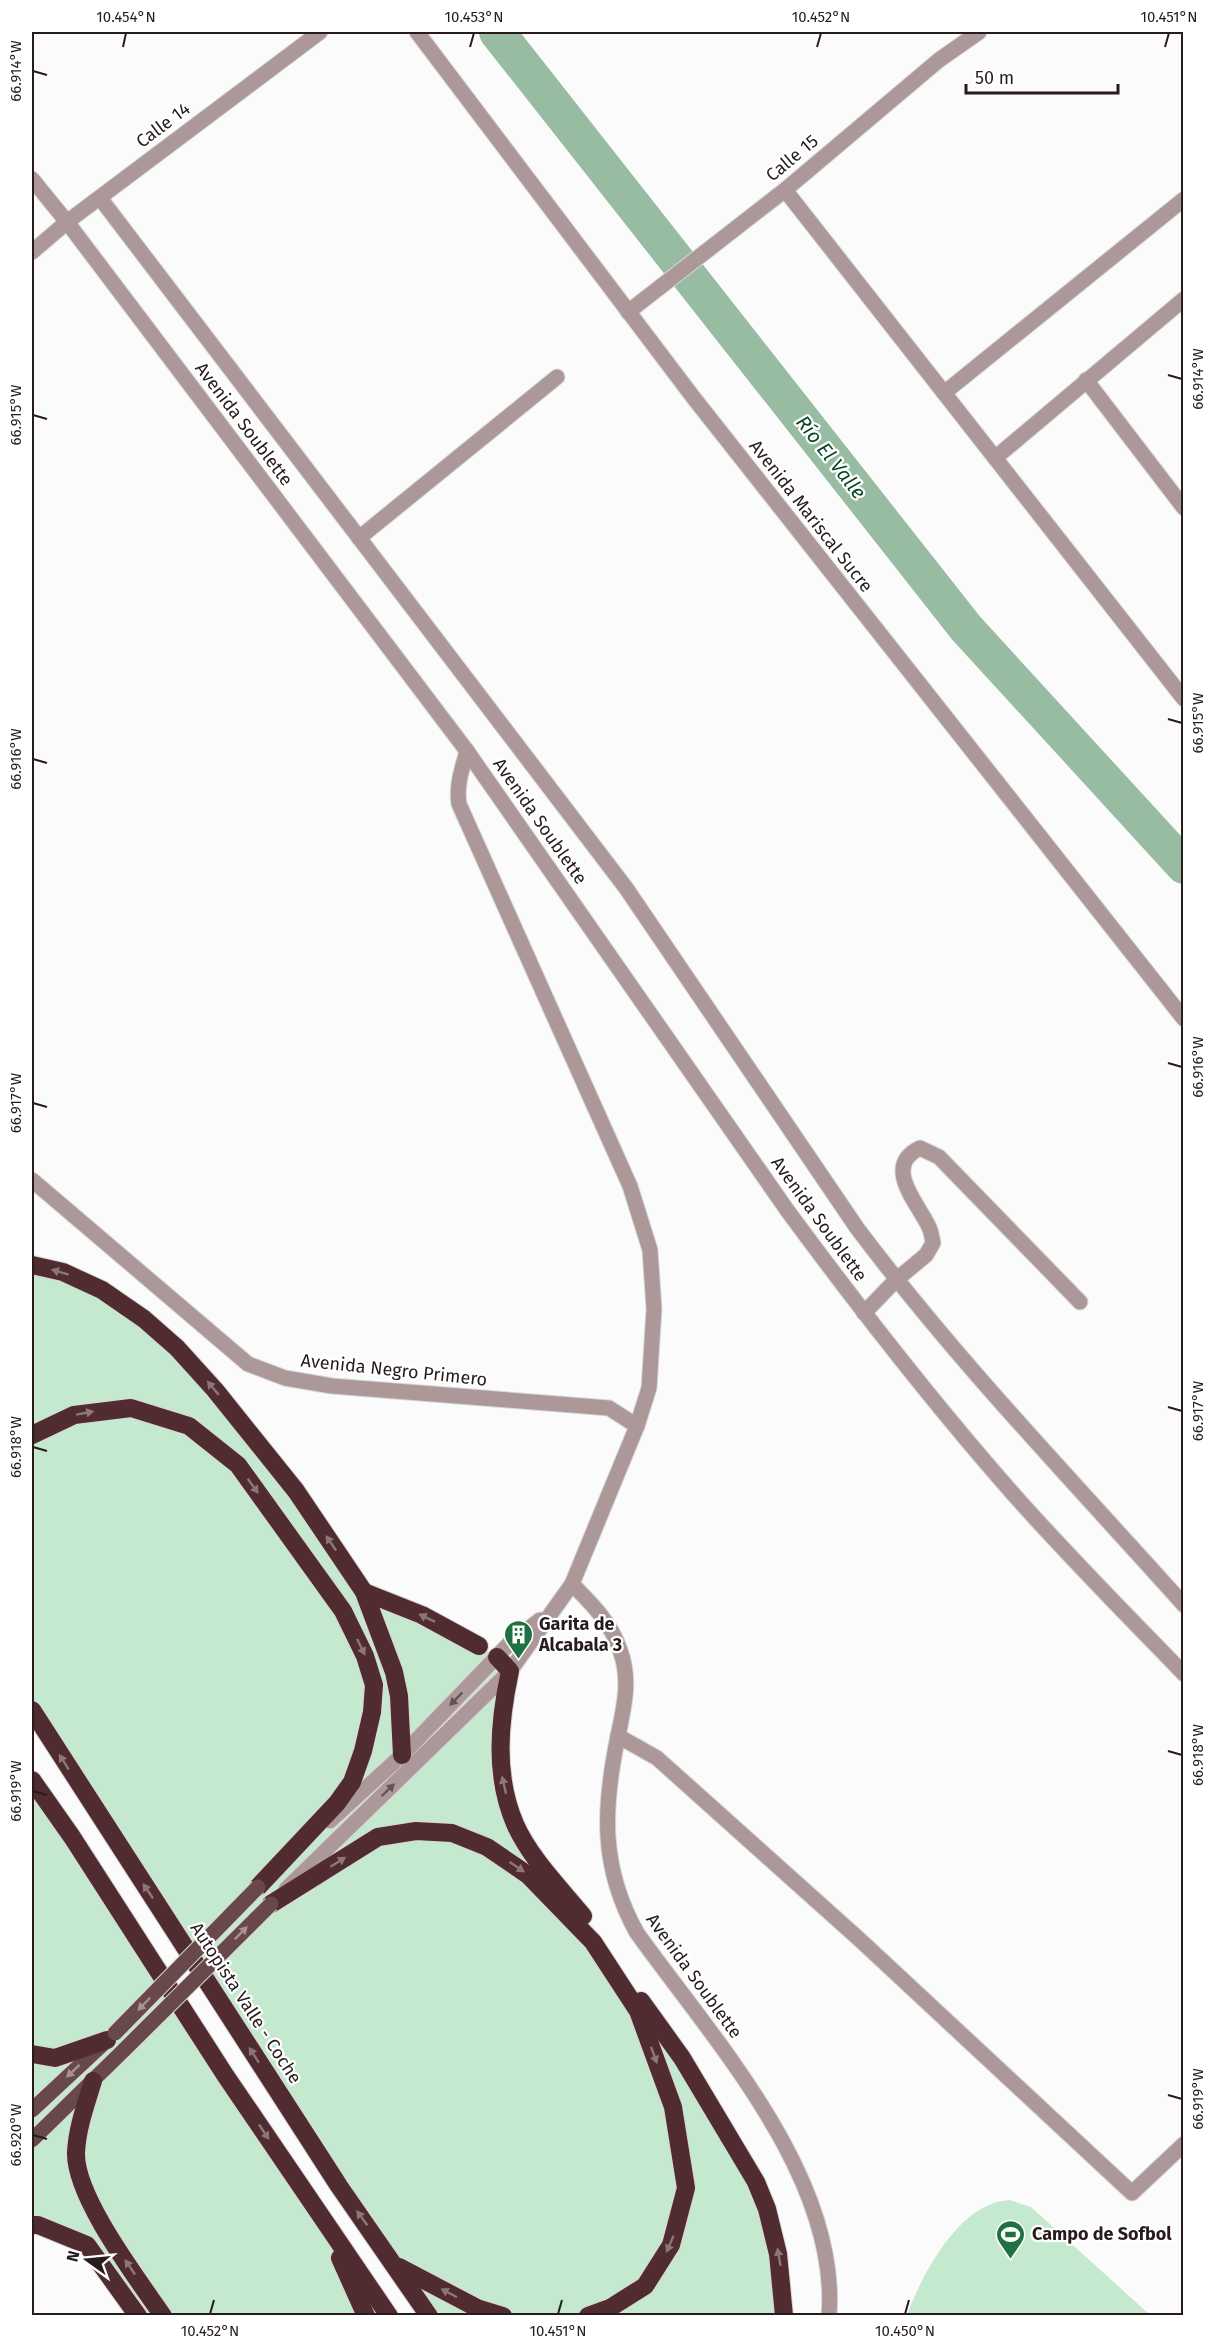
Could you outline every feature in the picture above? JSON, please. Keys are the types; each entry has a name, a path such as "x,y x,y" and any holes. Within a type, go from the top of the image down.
{"highway":[{"path":"32,1265 63,1272 102,1290 144,1319 177,1348 215,1390 296,1491 364,1592 394,1672 399,1696 402,1755"},
{"path":"32,1435 74,1414 131,1408 189,1426 238,1465 343,1611 365,1656 374,1685 372,1712 363,1751 352,1782 337,1803 258,1887"},
{"path":"364,1592 422,1616 479,1646"},
{"path":"497,1657 510,1671 502,1716 501,1761 502,1778 516,1825 541,1865 587,1921 682,2058 744,2158 767,2209 778,2254 784,2316"},
{"name":"Autopista Valle - Coche","path":"32,1710 339,2186 396,2265 429,2316"},
{"path":"32,1780 72,1837 225,2074 389,2316"},
{"path":"32,1791 72,1837"},
{"path":"271,1904 378,1837 416,1831 452,1833 487,1847 528,1875 593,1942 638,2011 673,2107 686,2188 671,2245 645,2286 610,2308 588,2316"},
{"path":"32,2054 55,2058 111,2037"},
{"path":"93,2081 81,2118 76,2152 84,2189 117,2247 163,2316"},
{"path":"321,2218 366,2316"},
{"path":"32,2225 38,2225 87,2245 138,2316"},
{"path":"396,2265 477,2308 503,2316"}],"main road":[{"path":"32,2110 111,2037 258,1887"},
{"path":"32,2140 271,1904"}],"street":[{"name":"Calle 14","path":"32,252 67,222 320,32"},
{"name":"Avenida Mariscal Sucre","path":"417,32 693,397 1184,1019"},
{"name":"Calle 15","path":"629,312 785,190 939,60 979,32"},
{"name":"Avenida Soublette","path":"32,179 67,222 467,751 780,1200 864,1313 1009,1489 1184,1674"},
{"path":"785,190 1184,699"},
{"path":"100,198 626,888 857,1228 896,1280 953,1348 1184,1605"},
{"path":"944,393 1184,199"},
{"path":"994,458 1184,299"},
{"path":"359,538 557,377"},
{"path":"1086,380 1179,491 1184,507"},
{"name":"Avenida Soublette","path":"467,751 457,793 459,804 630,1186 651,1250 654,1309 649,1388 638,1426 572,1584 554,1608"},
{"path":"864,1313 896,1280 926,1255 933,1243 930,1227 903,1182 903,1168 910,1153 920,1148 939,1157 1080,1302"},
{"name":"Avenida Negro Primero","path":"32,1180 248,1364 285,1378 332,1386 609,1408 638,1426"},
{"name":"Avenida Soublette","path":"572,1584 597,1609 611,1630 620,1651 627,1690 608,1809 607,1836 615,1886 624,1910 637,1933 736,2069 784,2141 811,2205 825,2249 830,2302 829,2316"},
{"path":"258,1887 402,1755 510,1642 554,1608"},
{"path":"271,1904 510,1671 554,1608"},
{"path":"618,1736 657,1758 859,1939 1132,2193 1184,2144"}],"green space":[{"path":"32,1265 63,1272 177,1348 364,1592 479,1646 497,1657 510,1671 502,1716 516,1825 587,1921 646,2008 756,2182 784,2315 429,2315 32,1710"},
{"path":"32,1780 389,2315 138,2315 88,2245 32,2225"},
{"name":"Campo de Sofbol","path":"1009,2200 1031,2207 1150,2315 907,2315 933,2261 959,2227 974,2213 991,2204"}],"waterway":[{"name":"Río El Valle","path":"497,32 966,628 1184,866"}],"place":[{"name":"Garita de Alcabala 3","path":"518,1660"},
{"name":"Campo de Sofbol","path":"1011,2260"}]}
